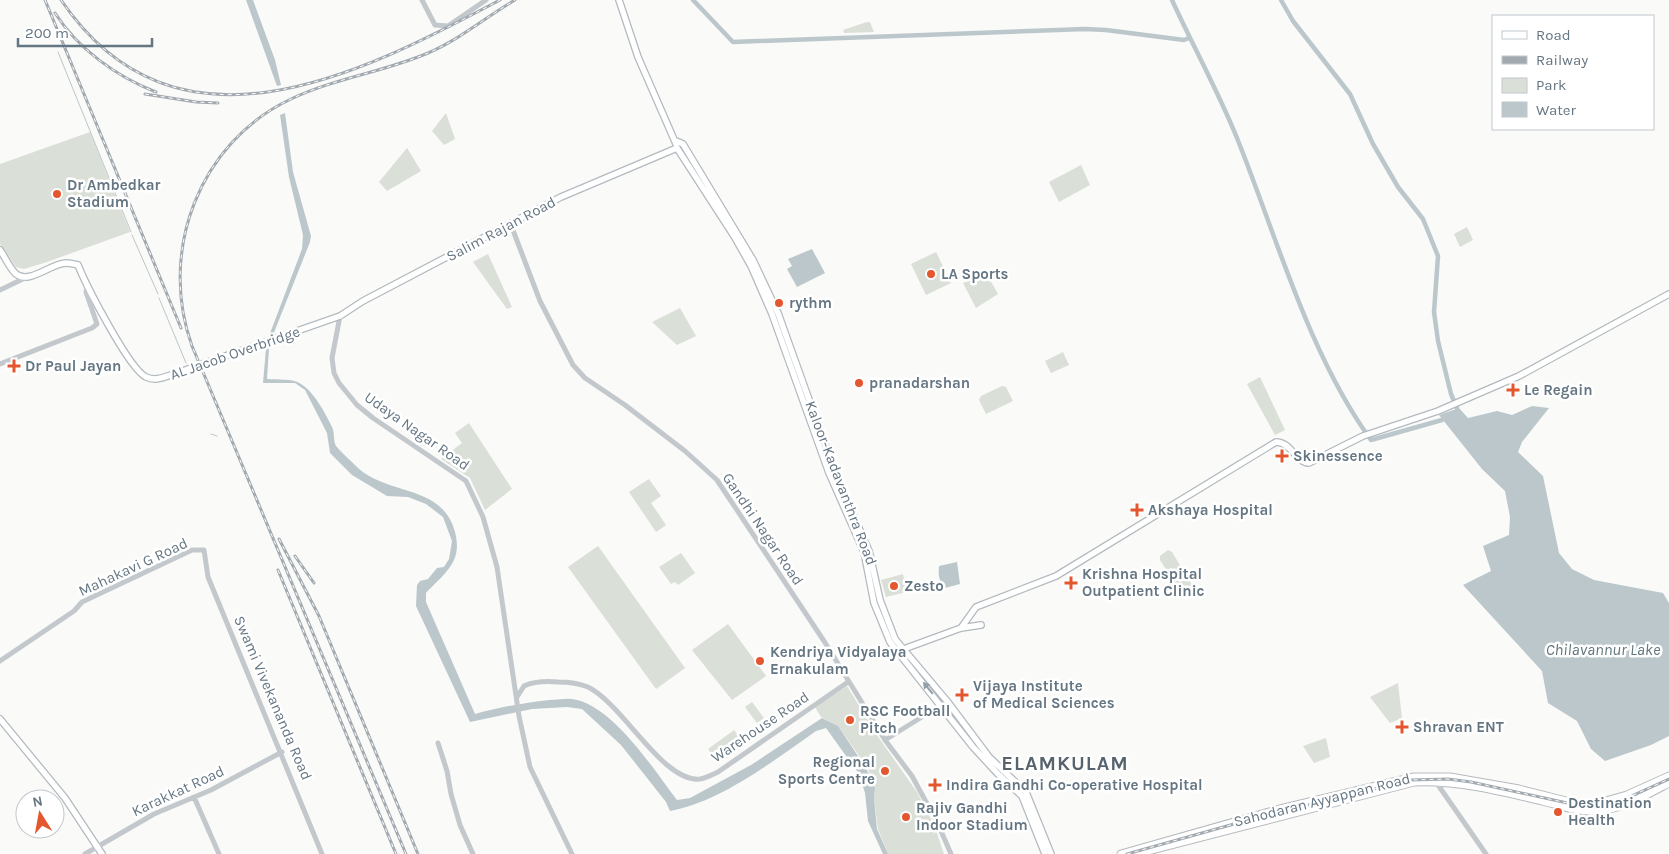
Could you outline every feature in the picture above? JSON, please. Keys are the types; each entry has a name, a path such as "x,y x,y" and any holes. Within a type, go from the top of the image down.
{"main road":[{"path":"619,0 638,57 676,140 676,148"},
{"path":"668,153 673,134"},
{"name":"Kaloor-Kadavanthra Road","path":"676,140 683,144 746,252 780,331 808,406 829,474 855,521 864,552 874,603 890,642 947,701 989,757 1026,792 1051,854"},
{"name":"Kaloor-Kadavanthra Road","path":"676,148 746,252"},
{"name":"Salim Rajan Road","path":"340,316 363,301 562,197 676,148"},
{"path":"0,250 15,272 27,277 56,265 67,263 78,265 87,287"},
{"name":"AL Jacob Overbridge","path":"87,287 113,333 136,366 144,376 156,380 340,316"},
{"path":"961,628 976,607 1050,579 1276,442 1284,443 1303,462 1309,463 1363,436 1450,406 1526,373 1669,294"},
{"path":"900,651 961,628 982,625"},
{"name":"Kaloor-Kadavanthra Road","path":"900,651 985,760 1022,796 1045,854"},
{"path":"941,705 947,701"},
{"path":"0,719 65,798 102,854"},
{"name":"Sahodaran Ayyappan Road","path":"1136,854 1352,790 1414,780 1450,776 1519,789 1574,803 1595,804 1627,796 1669,776"},
{"name":"Sahodaran Ayyappan Road","path":"1414,780 1477,787 1575,810 1595,811 1639,798 1669,783"},
{"name":"Sahodaran Ayyappan Road","path":"1121,854 1240,824"}],"street":[{"path":"422,0 435,25 448,26 486,0"},
{"name":"Gandhi Nagar Road","path":"510,225 540,302 573,365 585,378 625,405 685,451 717,480 885,740 916,784 938,824 951,854"},
{"path":"0,290 27,277"},
{"path":"0,364 92,328 97,324 86,292 87,287"},
{"name":"Udaya Nagar Road","path":"340,316 332,358 334,373 346,394 373,418 457,474 472,490 494,548 519,716 530,767 572,854"},
{"name":"Mahakavi G Road","path":"0,661 74,611 82,602 192,550 204,550"},
{"name":"Swami Vivekananda Road","path":"204,550 208,577 282,752 322,854"},
{"name":"Warehouse Road","path":"517,699 524,686 542,682 578,683 588,687 617,709 666,766 684,776 701,779 718,772 848,682"},
{"path":"885,740 941,705"},
{"path":"438,743 448,771 450,794 460,825 473,854"},
{"name":"Karakkat Road","path":"85,854 154,814 194,797 282,752"},
{"path":"1436,782 1486,854"},
{"path":"194,797 219,854"}],"green space":[{"path":"870,22 874,32 844,33 843,30"},
{"path":"446,113 455,139 444,145 432,131"},
{"name":"Dr Ambedkar Stadium","path":"90,132 130,232 47,262 24,269 16,267 0,244 0,164"},
{"path":"407,148 421,171 387,191 379,182"},
{"path":"1081,165 1090,185 1059,202 1049,182"},
{"path":"1467,227 1473,240 1460,247 1454,234"},
{"name":"LA Sports","path":"936,252 951,283 926,295 911,264"},
{"path":"488,254 512,307 507,309 473,262"},
{"path":"986,273 998,294 976,308 963,283"},
{"path":"680,308 696,336 677,345 652,322"},
{"path":"1063,352 1069,365 1051,373 1045,361"},
{"path":"1260,377 1285,430 1275,435 1247,384"},
{"path":"1002,386 1006,387 1013,401 986,414 979,400 981,396"},
{"path":"469,423 512,489 485,510 470,478 441,459 462,443 455,433"},
{"path":"649,479 661,496 651,503 666,525 656,532 629,492"},
{"path":"598,546 685,668 656,689 568,567"},
{"path":"1168,550 1172,552 1192,585 1180,592 1160,560 1160,556"},
{"path":"681,553 695,573 678,585 675,582 671,584 659,567"},
{"name":"Zesto","path":"903,574 907,592 886,597 881,580"},
{"path":"728,624 766,676 732,700 692,650"},
{"path":"1398,683 1402,718 1390,723 1370,697"},
{"name":"Regional Sports Centre","path":"847,686 879,738 917,792 935,827 944,854 888,854 878,829 874,799 875,787 867,767 838,726 821,717 815,707"},
{"path":"752,702 764,718 757,723 745,707"},
{"path":"734,730 745,745 719,763 708,749"},
{"path":"1326,738 1330,757 1314,763 1303,746"}],"water":[{"path":"246,0 253,0 275,60 281,85 277,86"},
{"path":"285,113 293,172 311,236 269,348 267,379 293,381 301,384 319,404 333,429 336,446 358,468 384,483 427,498 439,506 448,517 455,532 457,551 446,573 426,593 426,602 475,714 549,700 572,699 587,704 617,725 644,756 677,800 690,798 751,765 822,718 838,726 866,768 875,788 874,799 877,829 888,854 883,854 868,821 865,793 859,774 826,728 816,731 727,790 689,806 670,811 666,802 621,745 582,709 567,707 532,709 470,722 416,606 417,585 420,581 428,579 437,568 444,567 449,559 452,541 443,517 426,504 408,497 387,496 352,475 330,453 327,433 305,390 295,383 263,383 269,336 302,249 303,235 289,177 280,115"},
{"path":"812,249 825,273 797,287 787,269 792,266 788,259"},
{"name":"Chilavannur Lake","path":"1532,406 1549,408 1522,442 1518,452 1543,476 1559,553 1572,569 1594,580 1663,593 1669,603 1669,736 1651,745 1605,761 1591,749 1577,721 1548,703 1542,671 1463,585 1491,571 1483,546 1509,535 1510,517 1505,491 1482,469 1439,415 1459,408 1468,418 1497,411 1512,415"},
{"path":"957,562 960,584 945,588 939,578 939,566"}],"waterway":[{"path":"693,0 733,42 1085,29 1184,40 1189,38"},
{"path":"1172,0 1222,103 1237,138 1295,294 1329,371 1349,407 1371,440 1442,420"},
{"path":"1281,0 1293,21 1350,94 1373,144 1398,187 1423,219 1438,256 1434,312 1438,341 1451,394 1457,408"},
{"path":"58,52 131,232"},
{"path":"132,235 158,294"},
{"path":"159,298 186,363"},
{"path":"211,434 217,436"}],"railway":[{"path":"45,0 181,328"},
{"path":"61,0 107,52 158,82 213,94 271,91 329,78 388,55 500,0"},
{"path":"406,854 192,346 183,310 180,274 184,238 194,203 210,171 232,143 259,118 291,99 308,92 411,60 439,48 515,0"},
{"path":"55,13 64,26 87,50 113,70 156,92"},
{"path":"145,94 196,102 218,103"},
{"path":"279,539 319,616 418,854"},
{"path":"295,556 314,583"},
{"path":"278,570 396,854"},
{"path":"1127,854 1259,817 1411,780 1448,779 1471,782 1572,804 1599,807 1618,802 1669,779"}],"place":[{"name":"Dr Ambedkar Stadium","path":"57,194"},
{"name":"LA Sports","path":"931,274"},
{"name":"rythm","path":"779,303"},
{"name":"Dr Paul Jayan","path":"14,366"},
{"name":"pranadarshan","path":"859,383"},
{"name":"Le Regain","path":"1513,390"},
{"name":"Skinessence","path":"1282,456"},
{"name":"Akshaya Hospital","path":"1137,510"},
{"name":"Krishna Hospital Outpatient Clinic","path":"1071,583"},
{"name":"Zesto","path":"894,586"},
{"name":"Kendriya Vidyalaya Ernakulam","path":"760,661"},
{"name":"Vijaya Institute of Medical Sciences","path":"962,695"},
{"name":"RSC Football Pitch","path":"850,720"},
{"name":"Shravan ENT","path":"1402,727"},
{"name":"Regional Sports Centre","path":"885,771"},
{"name":"Indira Gandhi Co-operative Hospital","path":"935,785"},
{"name":"Destination Health","path":"1558,812"},
{"name":"Rajiv Gandhi Indoor Stadium","path":"906,817"}],"district":[{"name":"ELAMKULAM","path":"1065,763"}]}
